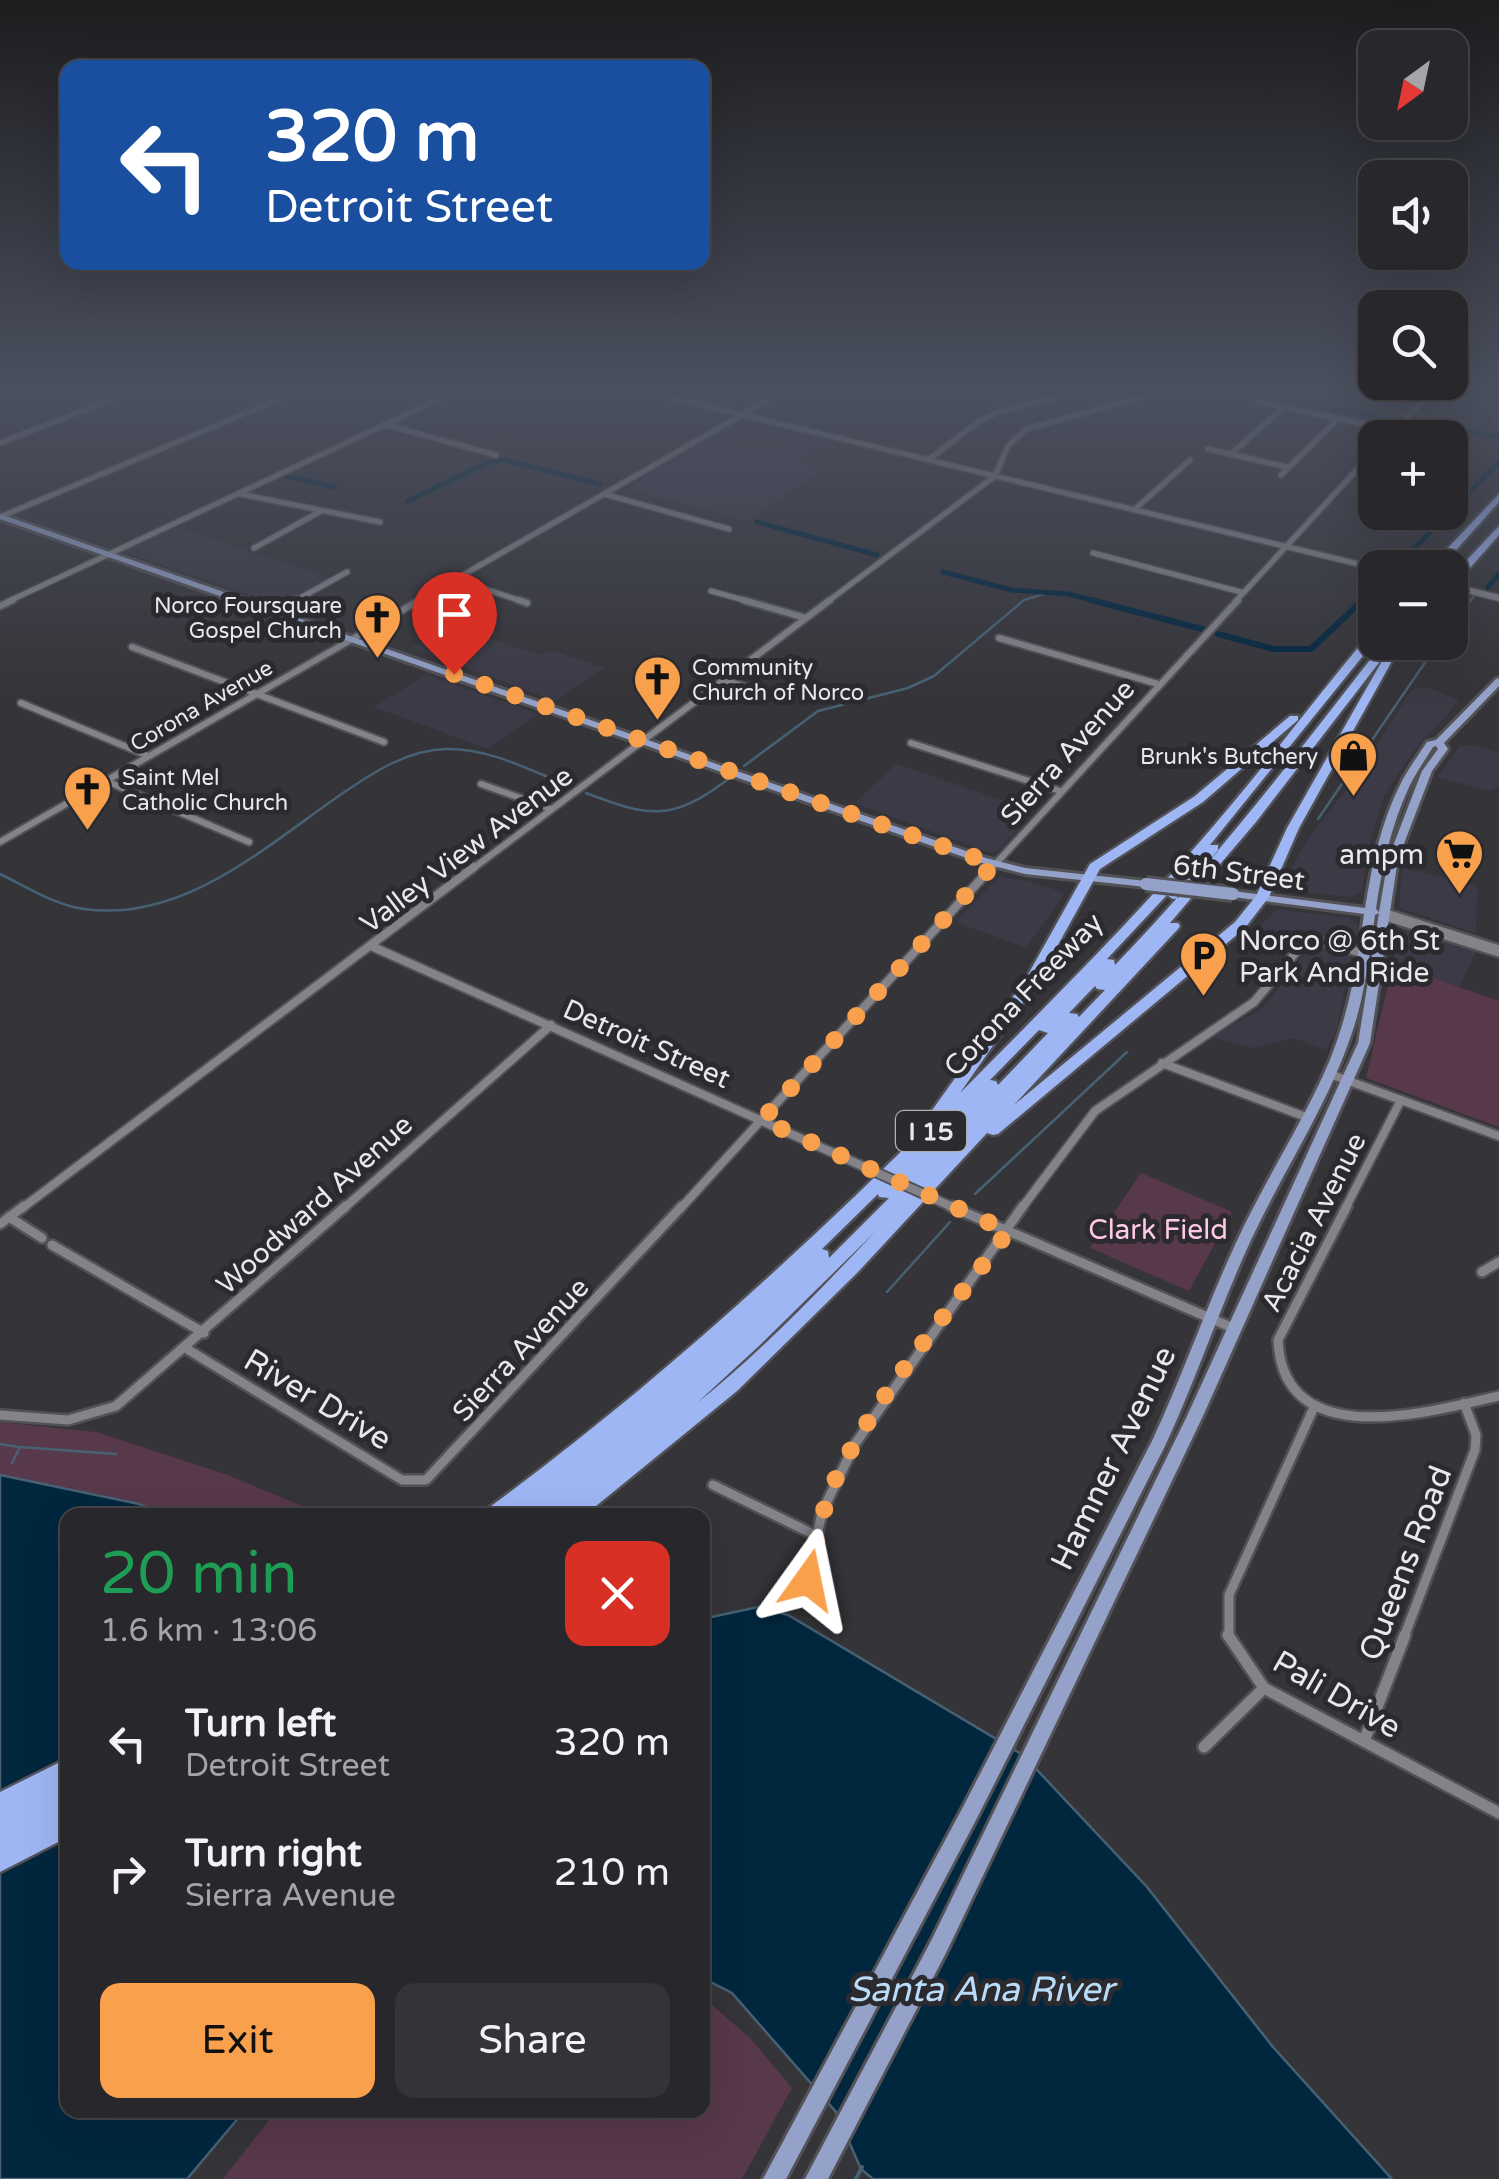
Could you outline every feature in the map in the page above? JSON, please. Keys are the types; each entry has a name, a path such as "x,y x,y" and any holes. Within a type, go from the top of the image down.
{"highway":[{"path":"1450,550 1499,497"},
{"path":"1461,550 1499,508"},
{"path":"1468,554 1499,519"},
{"path":"1468,564 1499,529"},
{"name":"Corona Freeway","path":"504,1508 578,1456 696,1358 818,1246 1137,920 1206,843 1358,654"},
{"path":"529,1508 651,1415 733,1342 909,1169 1197,869 1365,660"},
{"path":"556,1508 600,1476 763,1337 930,1168 1178,907 1376,660"},
{"path":"937,1178 1240,925 1262,898 1293,828 1387,661"},
{"name":"I 15","path":"580,1508 731,1386 937,1178 1236,854 1387,661"},
{"path":"903,1160 1025,990 1087,877 1102,859 1223,781 1320,698"},
{"path":"0,1804 60,1773"},
{"path":"0,1821 60,1790"},
{"path":"0,1843 60,1811"},
{"path":"0,1861 60,1829"}],"main road":[{"name":"6th Street","path":"0,516 997,861 1087,877 1386,915"},
{"name":"Hamner Avenue","path":"774,2179 1160,1439 1256,1216 1329,1074 1348,1027 1382,838 1413,768 1430,744 1439,744 1499,682"},
{"name":"Hamner Avenue","path":"816,2179 940,1946 1233,1328 1367,1034 1393,859 1427,771 1443,749 1439,744"},
{"path":"1382,838 1388,840 1388,855 1393,859"},
{"path":"1386,915 1499,951"}],"street":[{"path":"0,516 58,492"},
{"path":"0,606 245,492"},
{"name":"Corona Avenue","path":"0,842 608,492"},
{"name":"Valley View Avenue","path":"0,1224 974,492"},
{"path":"1059,492 1358,564"},
{"path":"1134,510 1155,492"},
{"name":"Sierra Avenue","path":"426,1480 762,1120 1209,632 1241,592 1337,492"},
{"path":"240,494 380,522"},
{"path":"604,494 729,529"},
{"path":"254,548 321,511"},
{"path":"1093,553 1241,592"},
{"path":"276,612 347,572"},
{"path":"456,580 527,603"},
{"path":"711,590 806,618"},
{"path":"1468,590 1499,598"},
{"path":"999,638 1158,684"},
{"path":"132,647 384,742"},
{"path":"724,680 772,695"},
{"path":"21,704 147,756"},
{"path":"911,743 1060,791"},
{"path":"104,780 250,842"},
{"path":"480,784 551,809"},
{"path":"808,1580 817,1536 840,1471 863,1431 1096,1111 1254,1002 1308,938 1362,953"},
{"name":"Detroit Street","path":"370,946 1233,1328"},
{"name":"Woodward Avenue","path":"0,1415 42,1424 105,1413 187,1349 551,1024"},
{"path":"1162,1063 1306,1117"},
{"path":"1329,1074 1499,1136"},
{"name":"Acacia Avenue","path":"1315,1405 1289,1382 1278,1360 1278,1340 1402,1100"},
{"path":"9,1217 204,1333"},
{"path":"1482,1272 1499,1262"},
{"name":"River Drive","path":"187,1349 402,1480 426,1480"},
{"path":"1315,1405 1346,1418 1376,1420 1499,1396"},
{"name":"Queens Road","path":"1364,1741 1475,1450 1476,1435 1464,1403"},
{"name":"Pali Drive","path":"1315,1405 1243,1556 1224,1610 1224,1627 1237,1658 1264,1688 1499,1814"},
{"path":"713,1486 817,1536"},
{"path":"1204,1747 1264,1688"}],"shaded area":[{"path":"636,492 791,492 746,521"},
{"path":"176,527 331,577 284,606 123,552"},
{"path":"458,620 496,632 488,638 540,655 549,650 605,668 555,701 412,648"},
{"path":"426,675 538,714 488,749 374,707"},
{"path":"1429,687 1459,701 1413,752 1384,796 1367,852 1362,891 1350,897 1295,891 1282,884 1311,834 1356,778 1412,689"},
{"path":"1473,745 1499,753 1499,786 1489,791 1437,777 1460,746"},
{"path":"896,764 1034,811 998,852 990,853 855,803"},
{"path":"1402,868 1477,885 1476,933 1399,908"},
{"path":"999,877 1029,881 1065,893 1026,948 956,922"},
{"path":"1276,909 1350,918 1359,926 1357,937 1350,945 1300,929 1292,943 1250,938"},
{"path":"1407,928 1477,950 1459,987 1393,964 1398,931"},
{"path":"1321,943 1351,955 1337,1029 1327,1050 1293,1038 1253,1048 1213,1037 1264,1007 1312,944"}],"green space":[{"path":"1393,964 1499,1001 1499,1127 1366,1078"},
{"name":"Clark Field","path":"1141,1173 1232,1212 1189,1291 1090,1248"},
{"path":"0,1422 96,1432 225,1474 307,1508 60,1508 60,1517 0,1517"},
{"path":"710,2003 751,2039 792,2088 742,2179 223,2179 269,2120 710,2118"}],"water":[{"path":"0,1475 148,1508 60,1508 60,2118 238,2118 187,2179 0,2179"},
{"name":"Santa Ana River","path":"758,1607 788,1615 1023,1755 1147,1887 1273,2047 1392,2179 873,2179 861,2169 836,2112 732,1993 710,1982 710,1617"}],"waterway":[{"path":"408,501 427,492"},
{"path":"1413,550 1470,492"},
{"path":"757,522 877,555"},
{"path":"943,572 1012,590 1068,594 1100,602"},
{"path":"1488,587 1499,574"},
{"path":"744,766 818,711 908,688 934,676 1024,600 1047,593"},
{"path":"1468,604 1474,596"},
{"path":"1091,600 1202,629"},
{"path":"1218,634 1273,649 1311,649 1358,605"},
{"path":"1318,819 1427,660"},
{"path":"0,874 73,907 121,910 156,904 222,876 379,770 432,750 494,756 570,786"},
{"path":"586,793 627,807 659,811 690,803 727,780"},
{"path":"975,1194 1127,1052"},
{"path":"887,1292 950,1222"},
{"path":"0,1444 19,1447"},
{"path":"12,1463 20,1447 116,1454"},
{"path":"856,2179 862,2167"}],"place":[{"name":"Norco Foursquare Gospel Church","path":"377,660"},
{"name":"Community Church of Norco","path":"657,722"},
{"name":"Brunk's Butchery","path":"1353,798"},
{"name":"Saint Mel Catholic Church","path":"87,832"},
{"name":"ampm","path":"1459,896"},
{"name":"Norco @ 6th St Park And Ride","path":"1204,998"}],"route":[{"path":"454,674 994,864 762,1120 1008,1231 863,1431 840,1471 822,1512 808,1580"}]}
